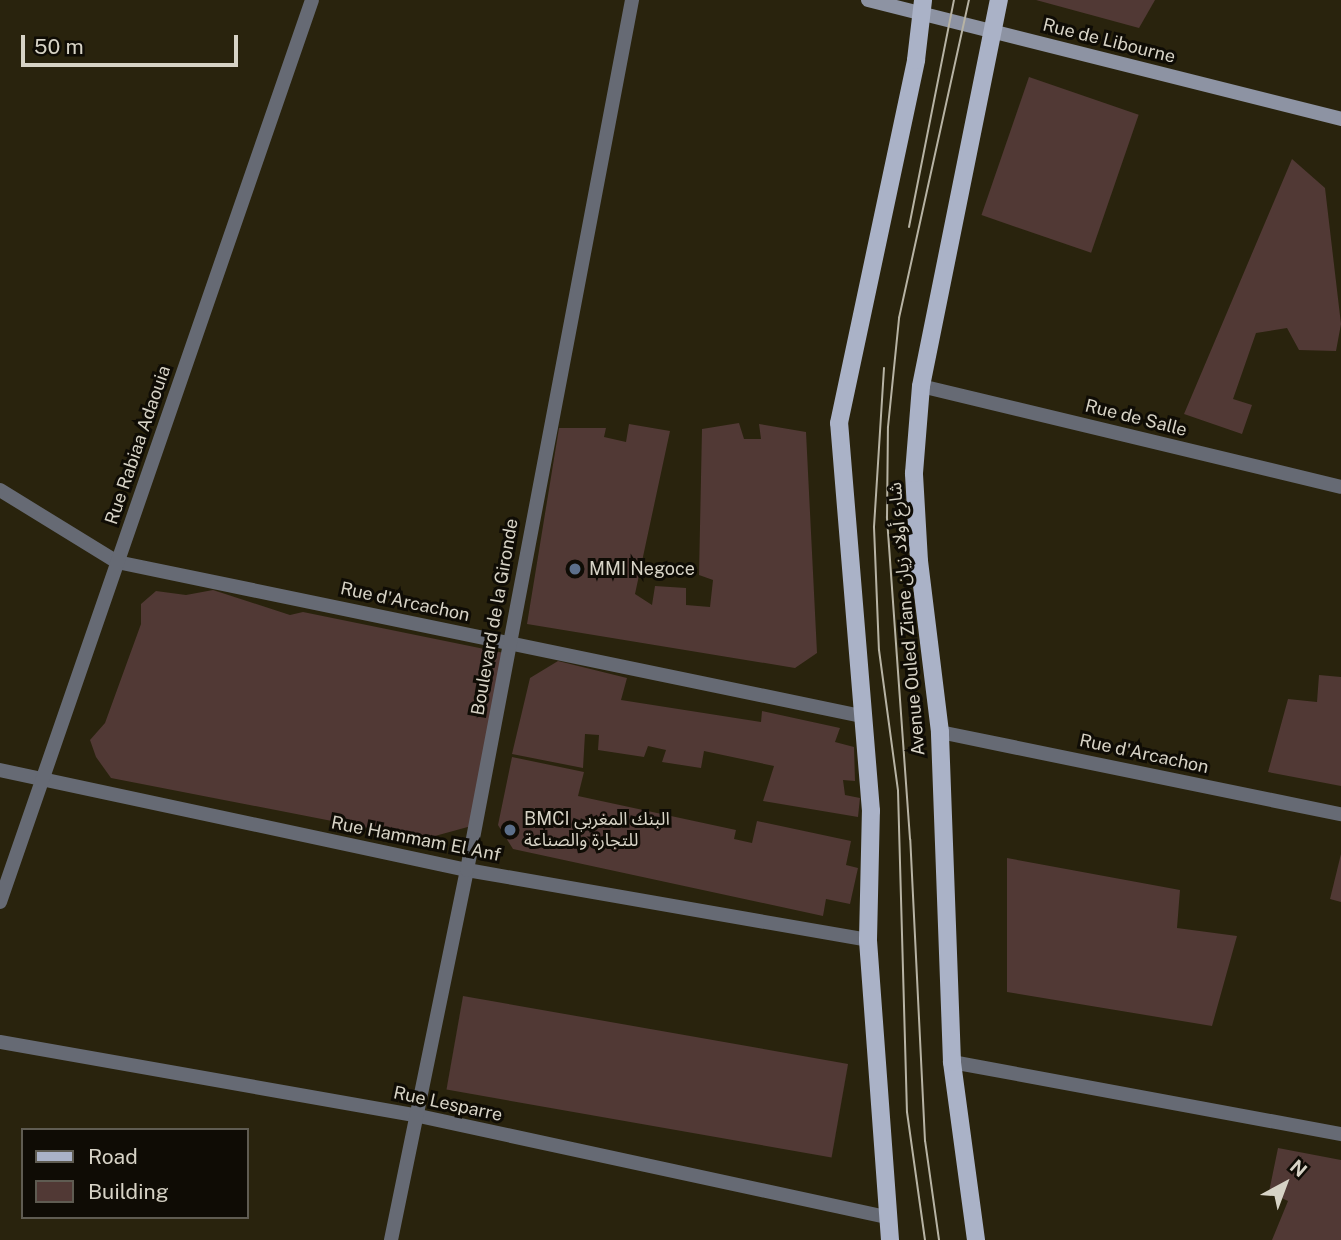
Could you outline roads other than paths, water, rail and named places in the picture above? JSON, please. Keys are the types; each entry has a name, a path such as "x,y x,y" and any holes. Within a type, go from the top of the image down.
{"main road":[{"name":"Rue de Libourne","path":"868,0 922,7 991,30 1341,119"},
{"name":"Avenue Ouled Ziane شارع أولاد زيان","path":"976,1240 952,1062 940,732 915,517 921,386 999,0"},
{"path":"890,1240 886,1217 868,940 871,811 861,716 839,423 916,60 922,7"}],"street":[{"name":"Rue Rabiaa Adaouia","path":"0,902 312,0"},
{"name":"Boulevard de la Gironde","path":"391,1240 419,1116 467,870 632,0"},
{"name":"Rue de Salle","path":"921,386 1341,487"},
{"name":"Rue d'Arcachon","path":"0,491 117,562 861,716"},
{"name":"Rue d'Arcachon","path":"940,732 1341,814"},
{"name":"Rue Hammam El Anf","path":"0,770 467,870 868,940"},
{"name":"Rue Lesparre","path":"0,1042 419,1116 886,1217"},
{"path":"952,1062 1341,1134"}],"tram line":[{"path":"909,227 954,0"},
{"path":"939,1240 925,1141 910,839 887,517 888,427 899,318 969,0"},
{"path":"884,368 874,527 879,650 898,791 907,1112 925,1240"}],"place":[{"name":"MMI Negoce","path":"575,569"},
{"name":"BMCI البنك المغربي للتجارة والصناعة","path":"510,830"}]}
